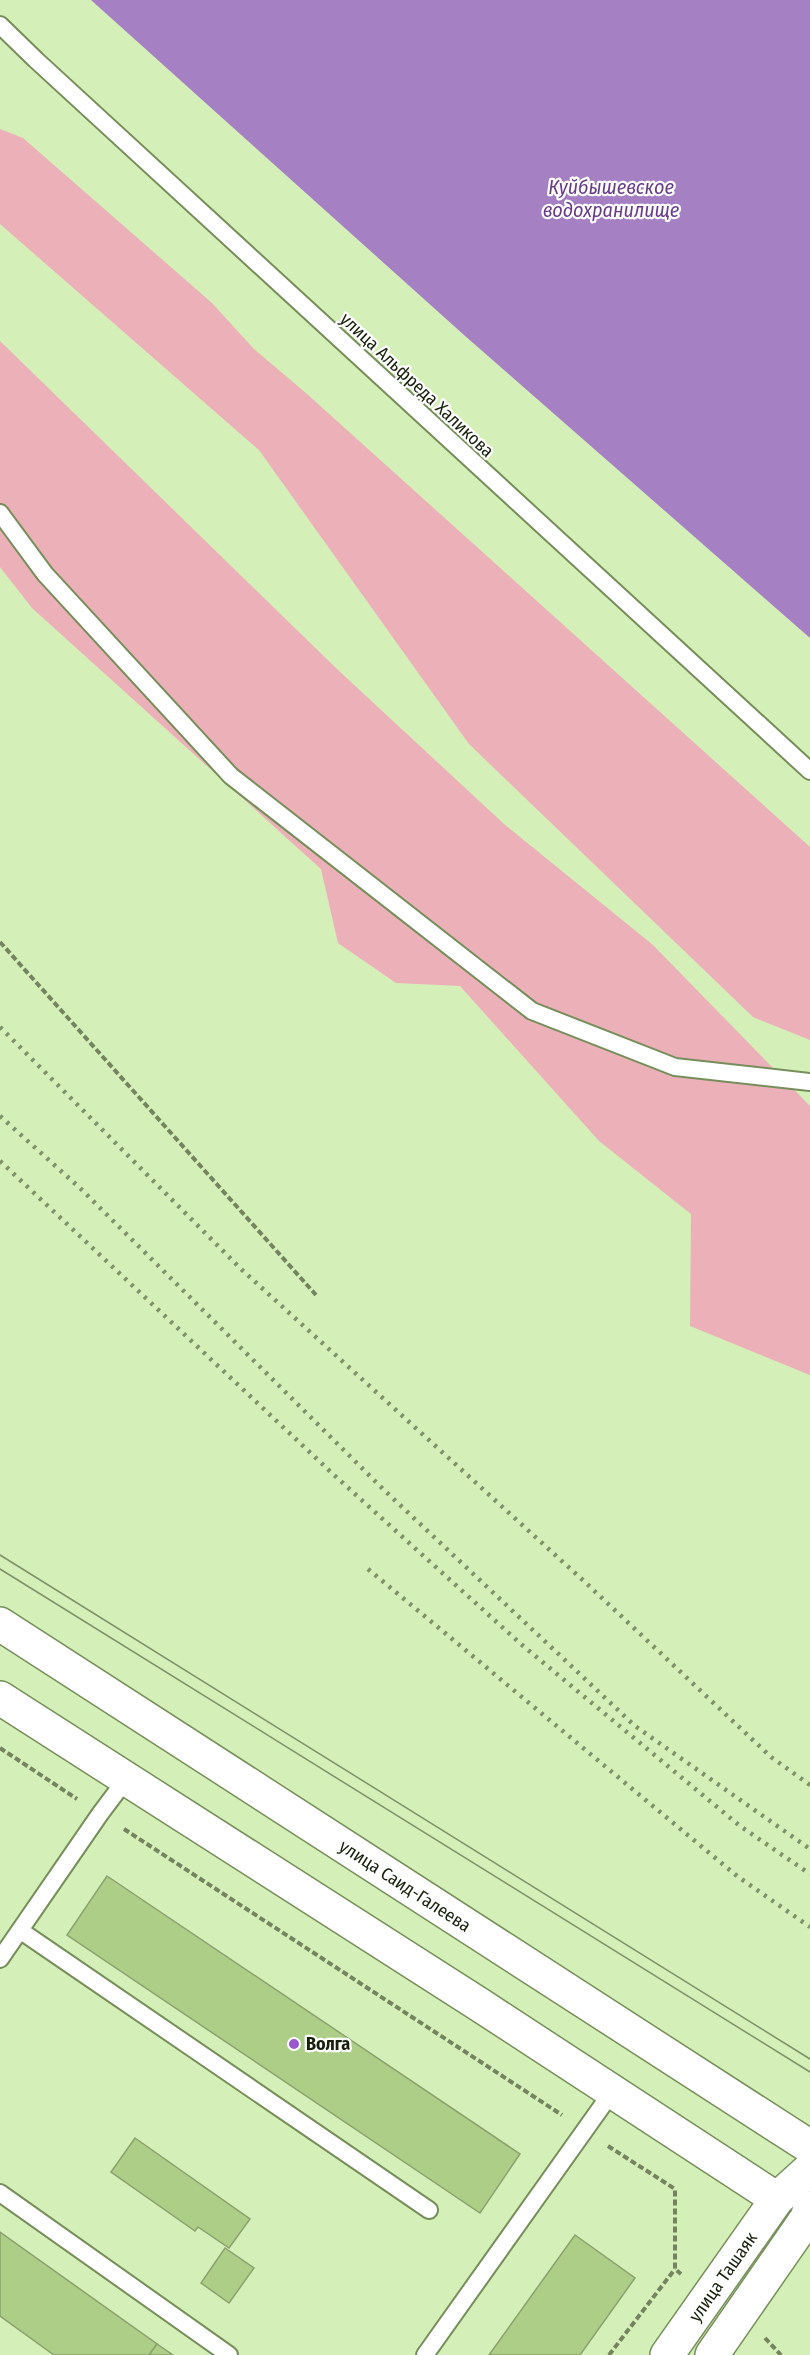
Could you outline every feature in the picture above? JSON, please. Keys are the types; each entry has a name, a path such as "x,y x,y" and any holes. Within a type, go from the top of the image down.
{"main road":[{"name":"улица Саид-Галеева","path":"0,1624 810,2147"},
{"path":"0,1698 777,2199 809,2215"},
{"name":"улица Ташаяк","path":"668,2355 777,2199 810,2169"},
{"name":"улица Ташаяк","path":"711,2355 809,2215"}],"lane":[{"name":"улица Альфреда Халикова","path":"0,25 810,771"},
{"path":"0,513 45,574 231,776 532,1011 675,1067 810,1082"},
{"path":"0,1959 127,1778"},
{"path":"21,1931 429,2210"},
{"path":"425,2355 612,2092"},
{"path":"0,2193 230,2355"}],"path":[{"path":"0,942 316,1295"},
{"path":"0,1748 675,2189 675,2269 609,2355"},
{"path":"675,2269 683,2275"},
{"path":"760,2333 781,2355"}],"shaded area":[{"path":"0,129 23,138 212,303 254,349 307,394 810,847 810,1040 753,1017 469,744 259,450 0,224"},
{"path":"0,341 337,669 504,824 653,945 810,1106 810,1375 690,1326 691,1214 599,1141 460,986 396,983 338,943 321,869 32,608 0,567"}],"water":[{"name":"Куйбышевское водохранилище","path":"91,0 810,0 810,638 464,335"}],"building":[{"name":"Волга","path":"107,1876 520,2154 480,2213 67,1935"},
{"path":"135,2138 250,2219 229,2248 198,2227 195,2231 111,2172"},
{"path":"0,2232 157,2344 149,2355 54,2355 0,2316"},
{"path":"575,2235 635,2278 580,2355 489,2355"},
{"path":"225,2248 254,2268 229,2303 201,2283"},
{"path":"157,2344 173,2355 149,2355"}],"tram line":[{"path":"0,1555 810,2059"},
{"path":"0,1569 810,2072"}],"railway":[{"path":"0,1027 241,1269 586,1583 771,1757 810,1785"},
{"path":"0,1116 81,1189 383,1489 635,1726 810,1849"},
{"path":"0,1161 334,1475 522,1645 740,1826 810,1874"},
{"path":"368,1569 737,1876 810,1927"}],"place":[{"name":"Волга","path":"294,2044"}]}
